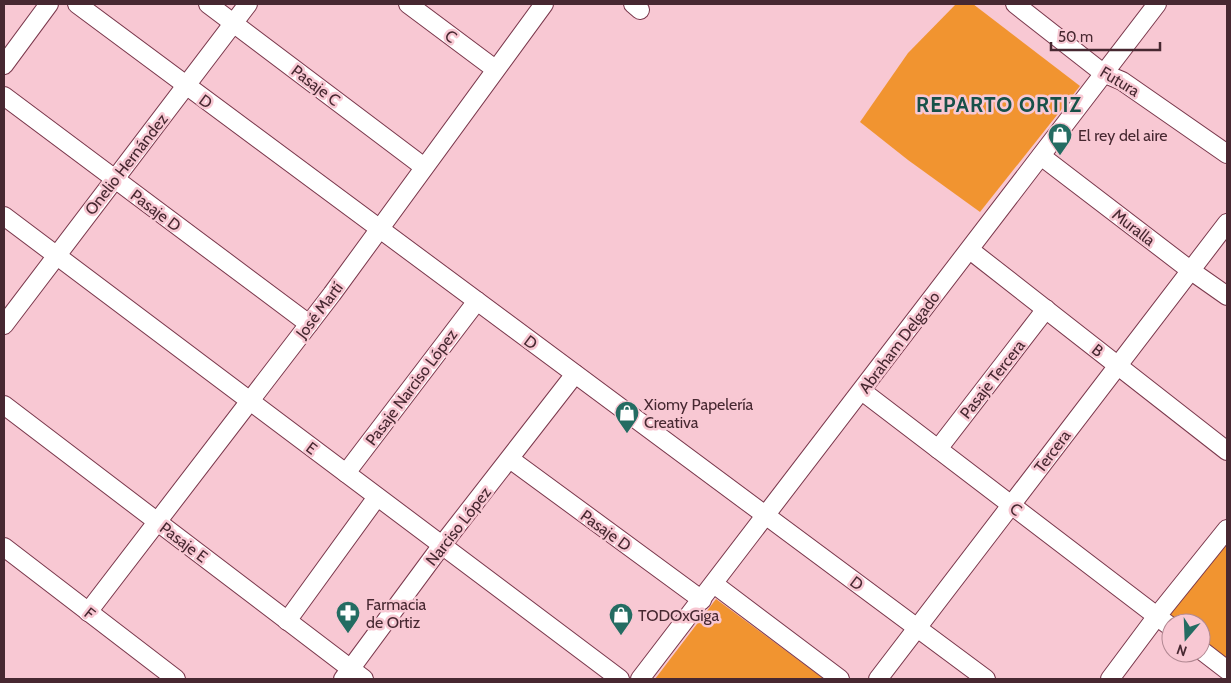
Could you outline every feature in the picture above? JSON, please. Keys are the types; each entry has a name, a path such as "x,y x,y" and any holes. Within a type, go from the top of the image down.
{"street":[{"path":"4,65 49,4"},
{"name":"D","path":"77,4 986,679"},
{"name":"Pasaje C","path":"208,4 424,167"},
{"name":"Onelio Hernández","path":"4,324 248,4"},
{"name":"C","path":"408,4 495,68"},
{"name":"José Martí","path":"88,612 380,230 495,68 544,4"},
{"name":"Futura","path":"1016,4 1103,72 1122,81 1227,154"},
{"name":"Abraham Delgado","path":"640,679 970,250 1103,72 1157,4"},
{"name":"Pasaje D","path":"4,96 309,324"},
{"name":"Muralla","path":"1041,156 1227,296"},
{"name":"E","path":"4,216 620,679"},
{"name":"Tercera","path":"878,679 1227,223"},
{"name":"B","path":"970,250 1227,451"},
{"name":"Pasaje Narciso López","path":"346,473 477,301"},
{"name":"Pasaje Tercera","path":"938,450 1046,309"},
{"name":"Narciso López","path":"352,676 442,545 575,374"},
{"name":"C","path":"862,391 1161,620"},
{"name":"Pasaje E","path":"4,405 287,620 352,676"},
{"name":"Pasaje D","path":"510,459 702,600"},
{"path":"287,620 377,497"},
{"path":"1170,613 1227,529"},
{"name":"F","path":"4,547 176,679"},
{"path":"714,584 840,679"},
{"path":"1110,679 1161,625"},
{"path":"1211,658 1227,670"}],"shaded area":[{"path":"956,4 973,4 1080,86 980,212 908,160 860,122 908,53"},
{"path":"1227,539 1227,662 1211,649 1211,613 1169,613"},
{"path":"716,599 824,679 655,679"}],"place":[{"name":"El rey del aire","path":"1060,156"},
{"name":"Xiomy Papelería Creativa","path":"627,434"},
{"name":"Farmacia de Ortiz","path":"348,634"},
{"name":"TODOxGiga","path":"621,636"}],"district":[{"name":"REPARTO ORTIZ","path":"999,105"}]}
